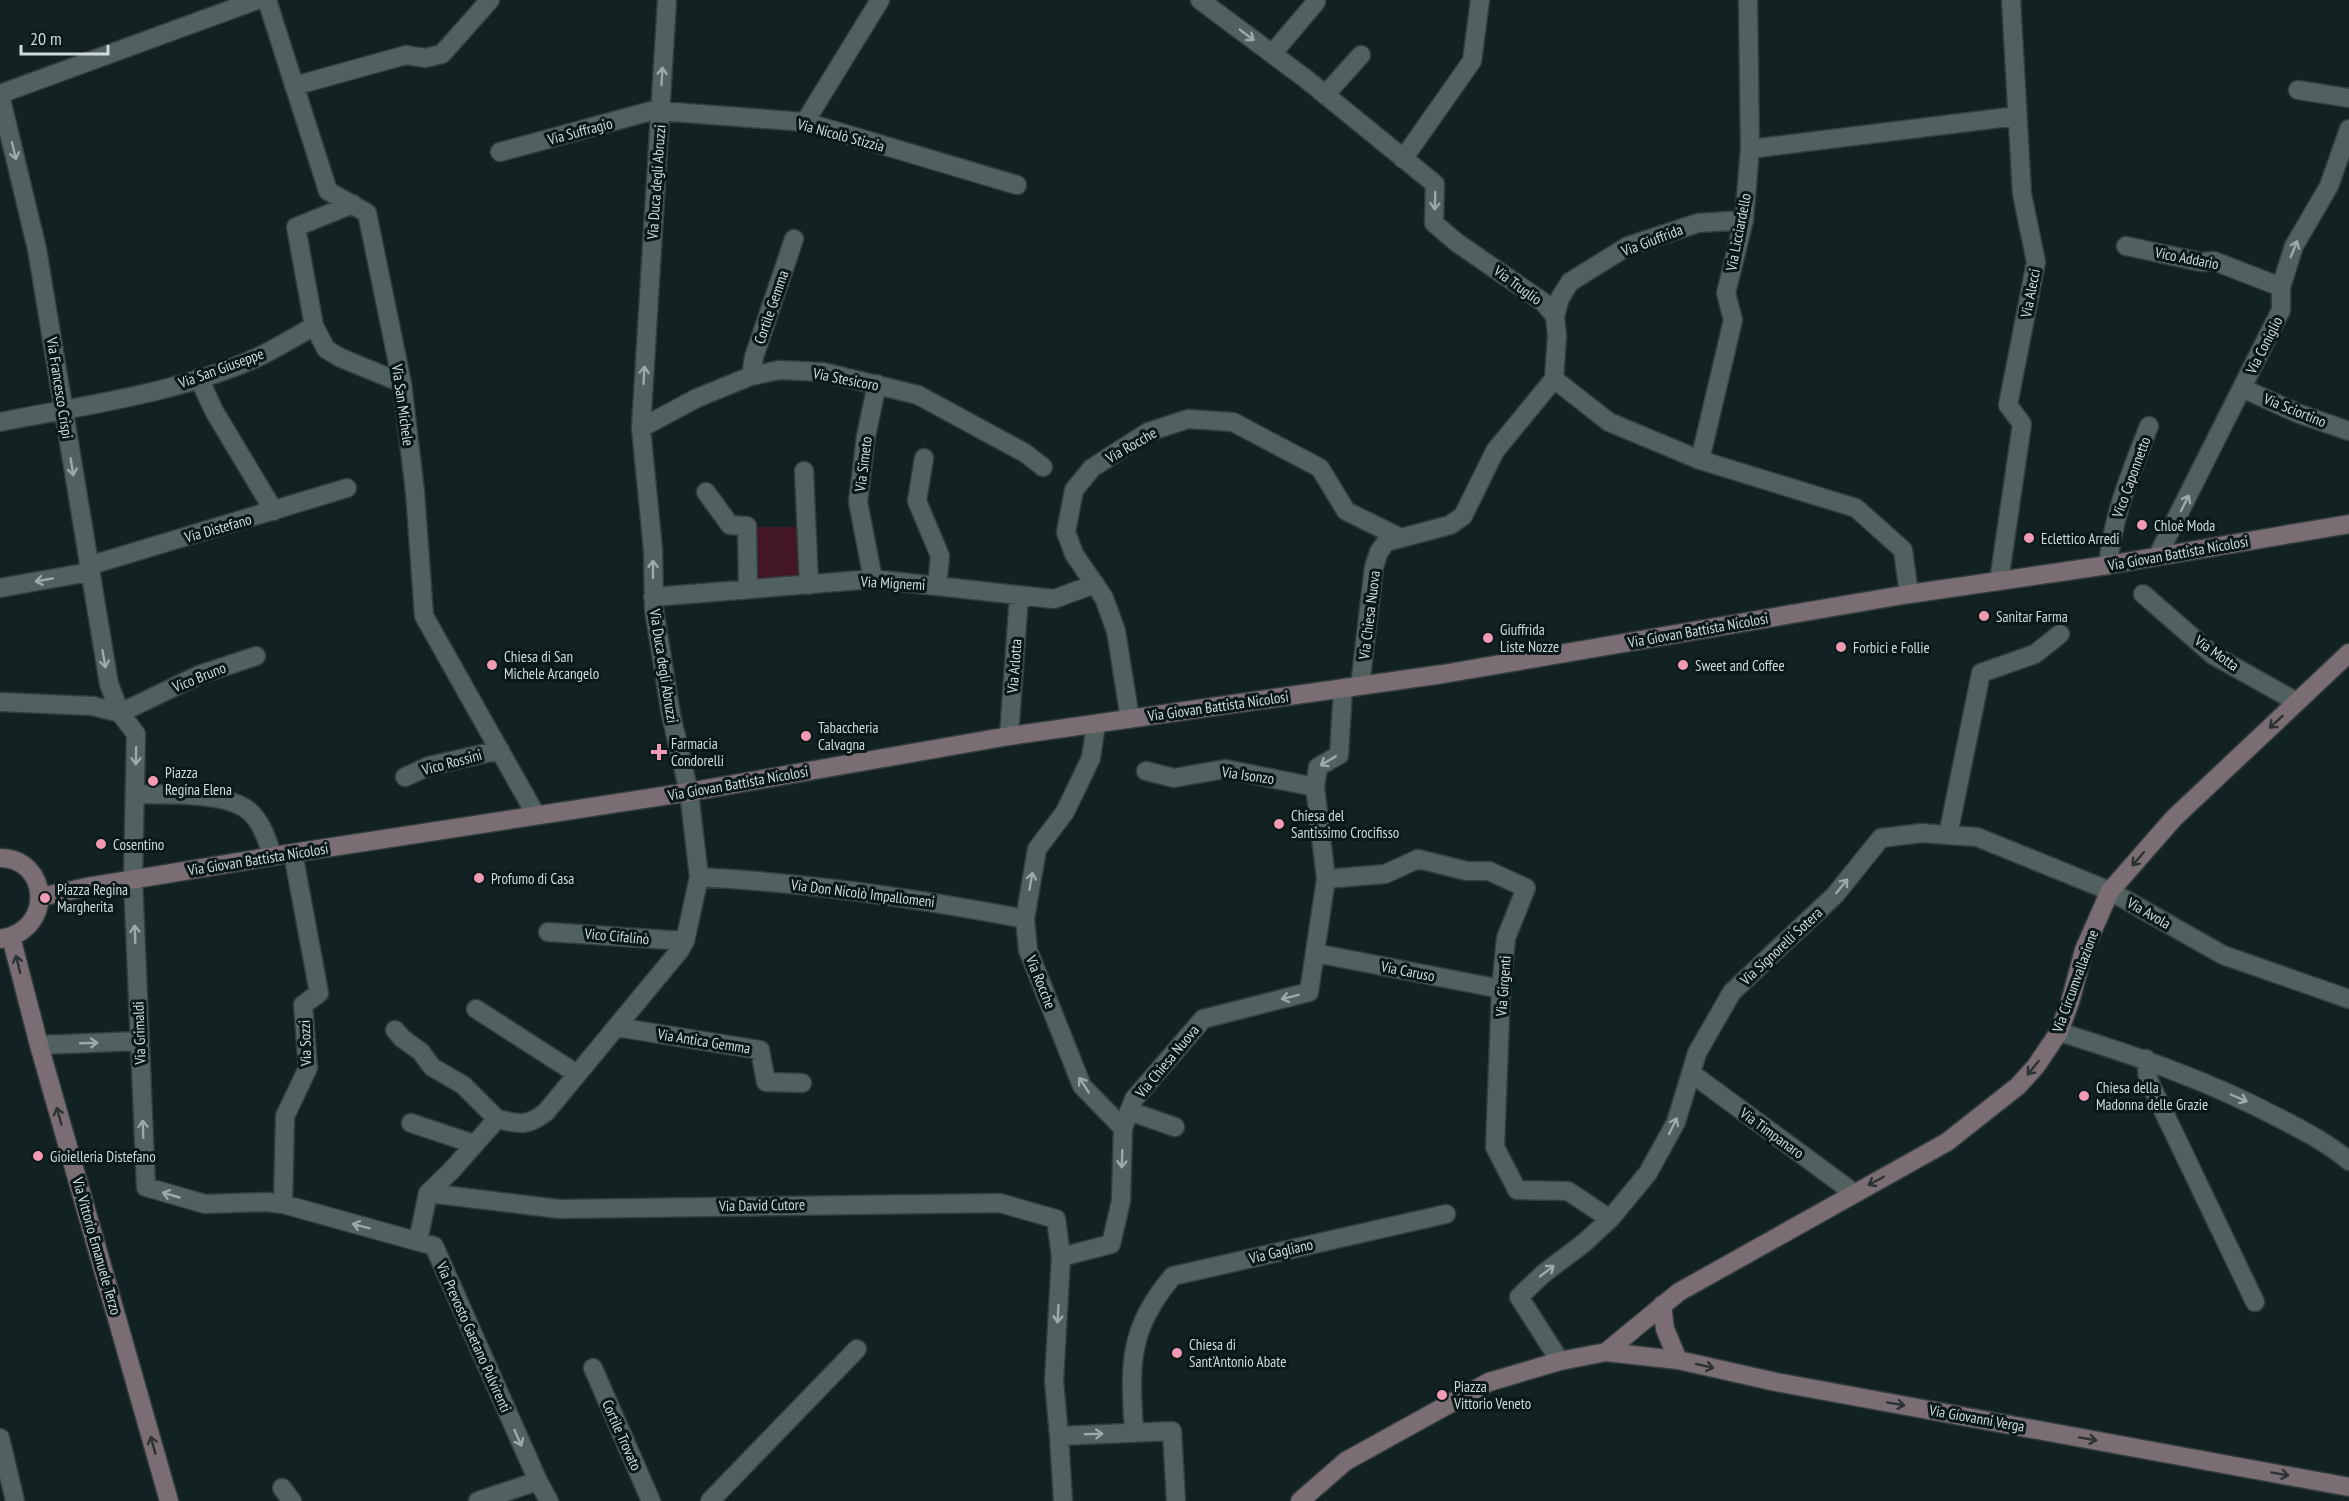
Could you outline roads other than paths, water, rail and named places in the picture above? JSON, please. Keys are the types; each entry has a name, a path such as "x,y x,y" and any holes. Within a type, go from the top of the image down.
{"street":[{"path":"0,94 257,0"},
{"name":"Via San Michele","path":"267,0 328,191 367,213 402,383 415,492 424,616 536,815"},
{"path":"294,86 406,56 425,58 442,54 490,0"},
{"name":"Via Duca degli Abruzzi","path":"497,1119 515,1123 533,1122 546,1112 685,942 699,877 689,792 671,715 653,597 653,550 641,428 667,0"},
{"path":"805,123 880,0"},
{"name":"Via Truglio","path":"1200,0 1325,95 1435,184 1434,223 1456,242 1544,302 1555,316 1557,336 1554,379"},
{"path":"1403,159 1472,61 1480,0"},
{"name":"Via Licciardello","path":"1700,460 1733,320 1726,292 1744,220 1750,149 1748,0"},
{"name":"Via Alecci","path":"1999,581 2022,424 2008,405 2036,262 2022,194 2011,0"},
{"path":"1272,54 1316,2"},
{"path":"1325,95 1361,55"},
{"path":"2298,90 2349,98"},
{"name":"Via Francesco Crispi","path":"0,94 37,249 88,569 109,684 120,713 136,734 135,794"},
{"name":"Via Suffragio","path":"500,152 651,111 660,111"},
{"name":"Via Nicolò Stizzia","path":"660,111 805,123 1017,185"},
{"path":"1750,149 2017,116"},
{"name":"Via Coniglio","path":"2158,555 2281,310 2281,286 2294,246 2344,159 2349,129"},
{"path":"352,204 296,227 314,327 326,349 341,358 402,383"},
{"name":"Via Giuffrida","path":"1555,316 1560,298 1570,282 1628,246 1698,223 1744,220"},
{"name":"Cortile Gemma","path":"751,376 754,357 794,239"},
{"name":"Vico Addario","path":"2126,246 2201,262 2214,261 2281,286"},
{"name":"Via San Giuseppe","path":"0,422 160,389 198,378 257,357 314,327"},
{"name":"Via Stesicoro","path":"641,428 696,398 751,376 779,370 823,372 918,394 1025,453 1043,467"},
{"path":"198,378 214,411 274,511"},
{"path":"1554,379 1610,422 1700,460 1856,508 1903,550 1909,594"},
{"name":"Via Chiesa Nuova","path":"1126,1119 1134,1099 1203,1019 1309,992 1326,879 1315,787 1318,767 1339,755 1374,567 1379,552 1386,542 1450,525 1463,516 1495,451 1554,379"},
{"name":"Via Simeto","path":"873,579 858,502 866,436 877,384"},
{"name":"Via Sciortino","path":"2242,388 2297,413 2349,431"},
{"name":"Via Rocche","path":"1130,719 1116,631 1104,597 1074,554 1066,531 1074,490 1092,468 1148,432 1188,419 1233,422 1320,468 1346,511 1401,538"},
{"name":"Vico Caponnetto","path":"2108,565 2111,537 2121,498 2150,426"},
{"path":"924,458 917,501 940,556 937,586"},
{"path":"804,471 809,585"},
{"name":"Via Distefano","path":"0,588 88,569 347,489"},
{"path":"706,492 730,525 747,526 748,589"},
{"name":"Via Giovan Battista Nicolosi","path":"40,897 87,886 689,792 1009,736 1352,687 1909,594 2108,565 2349,524"},
{"name":"Via Mignemi","path":"653,597 873,579 1054,599 1095,584"},
{"name":"Via Motta","path":"2143,594 2213,655 2297,702"},
{"name":"Via Arlotta","path":"1009,736 1019,595"},
{"path":"1948,835 1974,668 2035,654 2060,634"},
{"name":"Via Circumvallazione","path":"1606,1352 1679,1292 1947,1142 2018,1086 2036,1066 2059,1032 2084,950 2110,891 2174,818 2349,653"},
{"name":"Vico Bruno","path":"120,713 199,675 256,656"},
{"path":"0,702 93,706 120,713"},
{"name":"Via Rocche","path":"1096,724 1091,758 1076,790 1065,812 1037,849 1024,919 1028,950 1082,1086 1126,1119"},
{"name":"Vico Rossini","path":"405,777 429,766 500,750"},
{"name":"Via Isonzo","path":"1146,771 1174,778 1225,769 1315,787"},
{"path":"135,794 208,797 237,804 250,812 260,825 273,856"},
{"name":"Via Grimaldi","path":"135,794 133,879 146,1187"},
{"name":"Via Signorelli Sotera","path":"1560,1361 1518,1297 1543,1274 1584,1244 1610,1219 1648,1173 1676,1122 1697,1053 1732,993 1835,895 1881,838 1922,833 1948,835"},
{"name":"Via Avola","path":"1948,835 1977,837 2110,891 2223,956 2349,999"},
{"name":"Via Sozzi","path":"283,1204 285,1116 308,1068 303,1005 319,993 293,853"},
{"path":"0,858 20,863 30,872 37,884 40,897 39,910 33,922 23,932 6,938"},
{"name":"Via Girgenti","path":"1326,879 1385,874 1418,859 1467,871 1489,871 1526,888 1506,938 1501,989 1496,1147 1517,1190 1568,1191 1610,1219"},
{"name":"Via Don Nicolò Impallomeni","path":"699,877 764,880 908,898 1024,919"},
{"name":"Vico Cifalinò","path":"548,932 685,942"},
{"name":"Via Vittorio Emanuele Terzo","path":"6,938 25,990 169,1501"},
{"name":"Via Caruso","path":"1315,953 1501,989"},
{"path":"476,1009 577,1074"},
{"name":"Via Antica Gemma","path":"616,1026 760,1050 766,1082 801,1083"},
{"path":"395,1030 421,1052 432,1067 463,1085 497,1119 428,1193 418,1241"},
{"path":"2059,1032 2146,1059 2251,1103 2330,1145 2349,1161"},
{"path":"39,1045 140,1041"},
{"path":"2146,1059 2148,1079 2255,1302"},
{"name":"Via Timpanaro","path":"1691,1073 1854,1193"},
{"path":"1062,1501 1054,1381 1061,1257 1111,1244 1121,1201 1126,1119 1175,1127"},
{"path":"411,1123 474,1144"},
{"name":"Via Prevosto Gaetano Pulvirenti","path":"146,1187 205,1204 266,1202 283,1204 434,1246 538,1481 549,1501"},
{"name":"Via David Cutore","path":"428,1193 559,1209 1000,1203 1056,1219 1061,1257"},
{"name":"Via Gagliano","path":"1134,1433 1132,1352 1141,1324 1162,1288 1173,1276 1446,1214"},
{"path":"1662,1305 1665,1329 1678,1360"},
{"path":"710,1501 857,1349"},
{"path":"1302,1501 1346,1461 1489,1382 1560,1361 1606,1352"},
{"name":"Via Giovanni Verga","path":"1606,1352 1678,1360 1776,1382 2349,1487"},
{"name":"Cortile Trovato","path":"593,1368 651,1501"},
{"path":"1059,1436 1172,1431 1176,1501"},
{"path":"0,1438 15,1501"},
{"path":"478,1501 538,1481"}],"place":[{"name":"Chloè Moda","path":"2142,525"},
{"name":"Eclettico Arredi","path":"2029,538"},
{"name":"Sanitar Farma","path":"1984,616"},
{"name":"Giuffrida Liste Nozze","path":"1488,638"},
{"name":"Forbici e Follie","path":"1841,647"},
{"name":"Chiesa di San Michele Arcangelo","path":"492,665"},
{"name":"Sweet and Coffee","path":"1683,665"},
{"name":"Tabaccheria Calvagna","path":"806,736"},
{"name":"Farmacia Condorelli","path":"659,752"},
{"name":"Piazza Regina Elena","path":"153,781"},
{"name":"Chiesa del Santissimo Crocifisso","path":"1279,824"},
{"name":"Cosentino","path":"101,844"},
{"name":"Profumo di Casa","path":"479,878"},
{"name":"Piazza Regina Margherita","path":"45,898"},
{"name":"Chiesa della Madonna delle Grazie","path":"2084,1096"},
{"name":"Gioielleria Distefano","path":"38,1156"},
{"name":"Chiesa di Sant'Antonio Abate","path":"1177,1353"},
{"name":"Piazza Vittorio Veneto","path":"1442,1395"}]}
